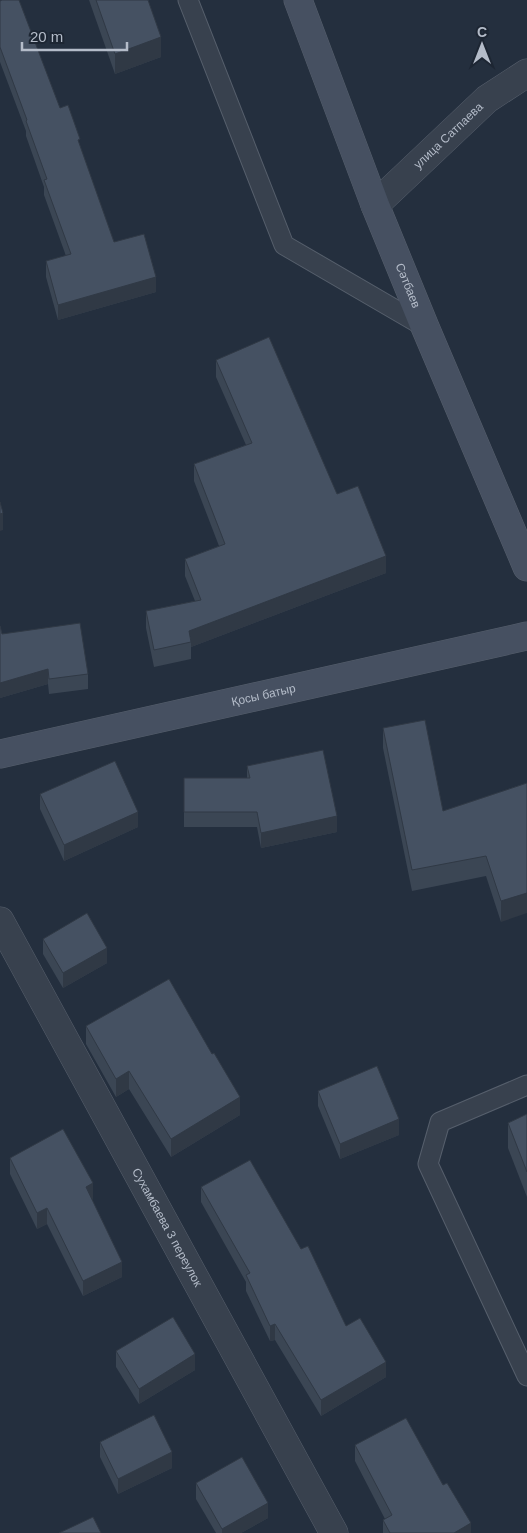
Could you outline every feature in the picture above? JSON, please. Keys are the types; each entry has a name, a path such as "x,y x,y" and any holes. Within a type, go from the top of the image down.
{"street":[{"name":"Сәтбаев","path":"298,0 375,205 424,327 524,550"},
{"name":"улица Сатпаева","path":"375,205 487,98 527,73"},
{"name":"Қосы батыр","path":"0,754 527,636"},
{"name":"Сухамбаева 3 переулок","path":"0,921 334,1533"}],"lane":[{"path":"188,0 284,245 424,327"},
{"path":"527,1085 440,1122 428,1164 527,1376"}],"building":[{"path":"19,0 60,108 68,105 80,139 78,140 114,242 144,234 156,277 58,305 46,261 71,254 44,180 47,179 27,120 0,47 0,1"},
{"path":"96,0 148,0 161,37 115,54"},
{"path":"269,337 337,494 358,486 386,556 189,631 191,642 154,650 146,611 201,600 185,559 225,544 194,464 252,443 216,360"},
{"path":"0,502 3,513 0,514"},
{"path":"80,623 88,674 49,679 48,669 0,683 0,626 2,634"},
{"path":"425,720 443,811 527,783 527,893 501,901 486,856 412,870 383,728"},
{"path":"323,750 337,816 261,833 257,812 184,812 184,778 250,778 247,766"},
{"path":"115,761 138,812 64,845 40,794"},
{"path":"87,913 107,948 63,973 43,939"},
{"path":"169,979 212,1054 214,1053 240,1097 171,1139 129,1071 116,1079 86,1026"},
{"path":"377,1066 399,1119 340,1144 318,1091"},
{"path":"527,1114 527,1172 508,1123"},
{"path":"63,1129 93,1183 86,1187 122,1262 83,1281 47,1208 37,1213 10,1158"},
{"path":"250,1160 301,1249 308,1246 346,1326 360,1318 386,1362 321,1400 275,1324 270,1326 246,1275 250,1273 201,1187"},
{"path":"173,1317 195,1354 139,1389 116,1351"},
{"path":"154,1415 172,1452 118,1479 100,1442"},
{"path":"406,1418 443,1485 447,1483 471,1523 454,1533 390,1533 383,1520 392,1515 355,1445"},
{"path":"242,1457 268,1503 222,1529 196,1483"},
{"path":"93,1517 101,1533 59,1533"}]}
